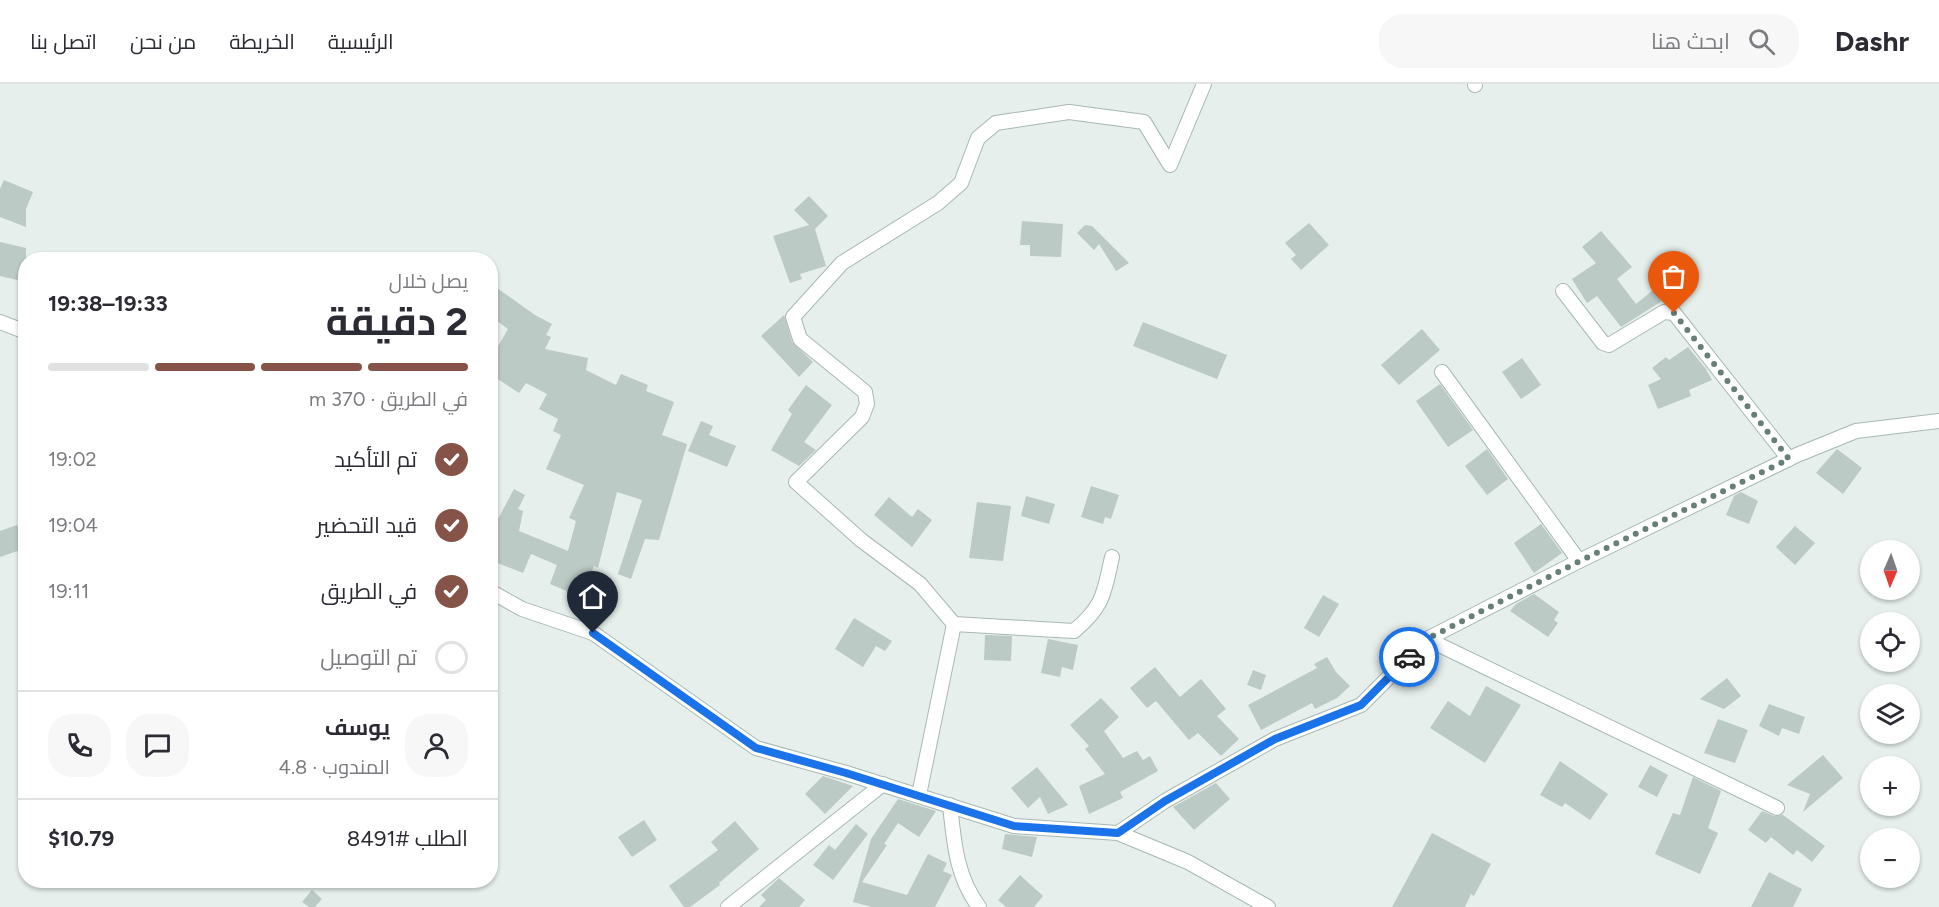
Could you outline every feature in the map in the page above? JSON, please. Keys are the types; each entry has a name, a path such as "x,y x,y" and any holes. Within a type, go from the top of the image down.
{"street":[{"path":"1112,557 1103,599 1090,618 1074,631 954,624 920,584 861,540 796,482 862,417 867,404 865,392 800,339 794,316 842,263 938,203 961,183 978,138 996,123 1070,112 1144,122 1170,165 1204,84"},
{"path":"1563,291 1603,343 1609,345 1664,312 1674,313 1789,459"},
{"path":"0,322 18,329"},
{"path":"1442,372 1580,561"},
{"path":"1118,833 1165,801 1275,739 1361,705 1427,639 1580,561 1789,459 1856,431 1939,421"},
{"path":"498,596 522,609 593,633 756,748 883,784 1014,826 1118,833 1188,862 1268,907"},
{"path":"919,795 954,624"},
{"path":"1427,639 1777,808"},
{"path":"728,907 883,784"},
{"path":"950,805 954,844 961,878 979,907"}],"building":[{"path":"4,180 33,192 26,209 26,227 0,217 0,189"},
{"path":"809,196 828,216 815,229 826,266 800,274 802,279 790,283 773,236 809,225 794,210"},
{"path":"1022,221 1063,224 1061,257 1030,256 1030,245 1020,245"},
{"path":"1309,223 1329,245 1301,270 1291,259 1296,255 1285,243"},
{"path":"1085,225 1092,226 1129,263 1116,271 1099,244 1094,250 1077,233"},
{"path":"1601,231 1632,267 1617,279 1636,304 1653,290 1662,301 1621,327 1597,296 1587,303 1572,279 1596,263 1582,247"},
{"path":"0,242 26,248 26,252 18,252 18,280 0,276"},
{"path":"498,289 552,324 546,335 551,337 545,349 588,358 586,370 616,385 621,374 648,385 646,391 674,402 662,435 687,444 659,540 645,539 631,579 618,574 642,500 617,492 598,568 594,566 581,597 550,584 557,565 531,554 523,573 498,563 498,519 514,489 525,495 518,509 523,511 519,531 568,551 576,521 569,518 584,485 546,469 561,435 553,431 558,419 539,409 547,394 526,383 519,393 498,379 498,346 508,329 498,322"},
{"path":"784,315 792,342 813,362 799,377 761,336"},
{"path":"1143,322 1227,355 1217,379 1133,346"},
{"path":"1422,329 1440,350 1399,385 1381,365"},
{"path":"1688,347 1712,380 1689,390 1691,396 1658,409 1648,385 1661,379 1652,368 1666,357 1669,360"},
{"path":"1522,358 1541,385 1521,399 1502,372"},
{"path":"1440,384 1473,430 1448,447 1416,401"},
{"path":"806,385 832,405 804,442 816,450 799,466 771,450 792,414 788,410"},
{"path":"701,421 713,426 709,435 736,446 727,467 688,451"},
{"path":"1487,449 1508,479 1487,495 1465,466"},
{"path":"1837,449 1862,468 1843,494 1816,473"},
{"path":"1091,486 1119,495 1111,519 1105,517 1103,524 1081,517"},
{"path":"1741,492 1758,501 1749,524 1726,515 1734,496"},
{"path":"1026,496 1055,504 1049,524 1021,516"},
{"path":"889,497 912,517 918,509 932,520 912,547 874,515"},
{"path":"977,502 1011,506 1003,561 969,558"},
{"path":"1541,524 1562,553 1534,573 1514,543"},
{"path":"17,525 18,551 0,557 0,531"},
{"path":"1795,526 1815,543 1795,565 1776,547"},
{"path":"1534,594 1559,612 1554,620 1558,623 1548,637 1510,611 1516,604"},
{"path":"1323,595 1339,604 1319,637 1304,628"},
{"path":"854,618 892,641 885,651 876,646 863,667 835,649"},
{"path":"985,635 1012,636 1011,661 984,660"},
{"path":"1048,639 1078,645 1073,670 1062,667 1060,677 1041,673"},
{"path":"1327,657 1336,672 1350,686 1337,698 1315,709 1312,703 1261,730 1248,705 1317,668 1314,664"},
{"path":"1155,667 1180,697 1201,679 1226,709 1217,716 1239,739 1221,756 1198,733 1189,740 1156,701 1147,708 1130,688"},
{"path":"1253,670 1266,675 1261,690 1247,685"},
{"path":"1727,678 1741,696 1724,709 1700,699"},
{"path":"1486,686 1521,705 1485,763 1430,728 1448,701 1470,716"},
{"path":"1101,698 1119,717 1104,731 1123,758 1137,751 1143,760 1150,756 1158,771 1120,792 1123,798 1089,814 1079,786 1105,774 1085,749 1089,746 1070,725"},
{"path":"1769,704 1805,717 1799,734 1782,728 1779,736 1759,726"},
{"path":"1718,719 1748,730 1735,763 1704,753"},
{"path":"1823,755 1843,778 1803,812 1810,794 1787,785"},
{"path":"1560,761 1608,794 1590,820 1565,803 1562,807 1540,795"},
{"path":"1650,765 1668,775 1657,797 1638,787"},
{"path":"1037,767 1068,805 1048,814 1040,797 1028,808 1011,788"},
{"path":"823,776 853,786 825,814 805,794"},
{"path":"1693,777 1721,791 1708,828 1718,833 1700,874 1655,854 1673,813 1680,815"},
{"path":"1216,783 1230,799 1194,830 1173,807"},
{"path":"898,799 936,811 919,837 898,823 884,844 887,845 862,882 907,895 928,854 947,863 943,871 952,875 935,907 872,907 853,902 871,839"},
{"path":"1762,811 1774,816 1783,815 1825,846 1812,862 1797,850 1793,855 1771,837 1766,843 1748,830"},
{"path":"644,820 657,840 632,857 618,837"},
{"path":"735,821 759,849 719,883 720,885 690,907 684,907 669,886 718,850 711,842"},
{"path":"856,824 868,834 833,880 813,865 829,845 835,850"},
{"path":"1432,833 1491,864 1474,896 1471,894 1465,907 1392,907"},
{"path":"1005,834 1037,837 1032,857 1002,849"},
{"path":"1769,872 1802,889 1793,907 1751,907"},
{"path":"1020,875 1043,896 1034,907 1006,907 998,900"},
{"path":"779,878 805,900 799,907 759,907 766,900 761,895"},
{"path":"312,890 322,899 315,907 309,907 302,902"}],"way so far":[{"path":"1409,657 1427,639 1789,459 1674,313"}],"route":[{"path":"593,633 756,748 846,773 1014,826 1118,833 1165,801 1275,739 1361,705 1409,657"}]}
